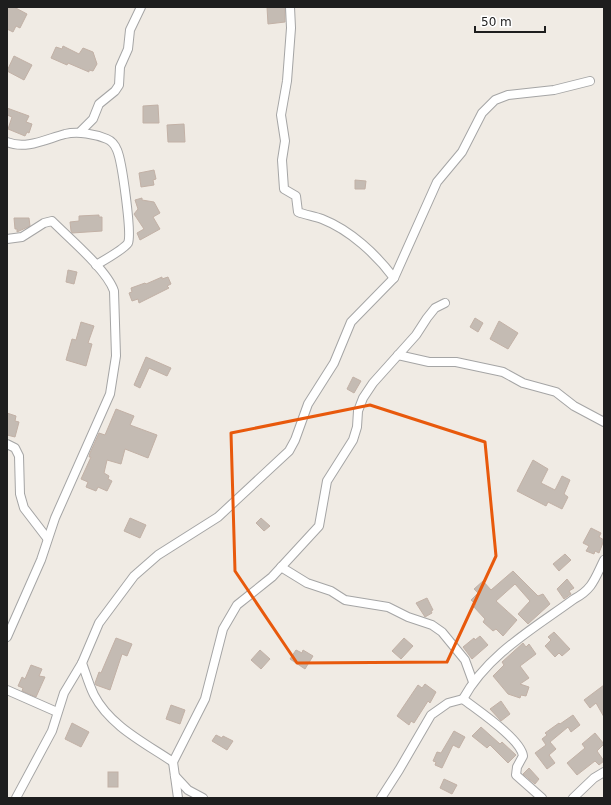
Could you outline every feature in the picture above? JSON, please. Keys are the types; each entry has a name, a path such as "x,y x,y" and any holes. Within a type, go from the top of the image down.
{"street":[{"path":"80,132 93,119 99,104 116,91 119,85 120,67 128,49 130,30 141,7"},
{"path":"290,7 291,28 287,81 281,115 285,141 282,160 284,189 296,196 298,212 321,219 342,231 382,262 394,278"},
{"path":"16,798 52,731 57,712 67,686 82,663 99,623 134,576 158,555 218,517 289,451 295,440 308,404 334,363 351,322 394,278 437,182 462,152 482,113 495,100 508,95 554,90 590,81"},
{"path":"7,142 18,146 50,140 65,134 80,132 106,139 117,148 127,205 130,237 128,242 96,265"},
{"path":"7,239 22,237 44,223 52,222 96,265 112,284 115,296 116,356 110,394 47,538 41,560 7,637"},
{"path":"178,798 173,762 205,699 223,629 237,605 272,577 319,526 327,481 353,440 357,427 358,411 363,398 373,383 398,355 435,308 445,303"},
{"path":"398,355 429,362 456,362 503,372 523,383 556,392 574,406 604,422"},
{"path":"7,444 15,448 19,456 20,494 24,508 47,538"},
{"path":"381,798 431,715 448,703 463,699 473,682 484,668 574,599 585,593 594,582 604,560"},
{"path":"281,567 307,583 331,591 345,600 382,605 408,618 432,625 442,632 465,660 473,682"},
{"path":"82,663 94,694 109,716 120,726 173,762"},
{"path":"7,690 57,712"},
{"path":"463,699 500,729 521,749 523,756 517,767 516,775 542,798"},
{"path":"573,798 594,778 604,772"},
{"path":"175,776 188,790 202,798"}],"highlighted area":[{"path":"370,405 485,442 496,556 447,662 297,663 235,571 231,433"}],"building":[{"path":"7,7 14,7 27,14 20,28 16,26 13,32 7,29"},
{"path":"267,7 285,7 285,22 268,24"},
{"path":"63,46 79,54 83,48 93,52 97,64 93,71 89,70 89,72 51,58 56,47 62,49"},
{"path":"14,56 32,65 24,80 7,71"},
{"path":"158,105 159,123 143,123 143,106"},
{"path":"7,108 29,116 26,122 32,124 29,133 27,132 25,136 8,129 12,117 7,115"},
{"path":"184,124 185,142 168,142 167,125"},
{"path":"154,170 156,179 153,180 154,185 141,187 139,173"},
{"path":"355,180 366,181 365,189 355,189"},
{"path":"142,198 142,200 154,202 160,213 153,217 160,229 140,240 137,233 144,229 134,214 138,209 135,200"},
{"path":"99,215 99,217 102,217 102,231 72,233 70,222 79,221 79,216"},
{"path":"14,218 29,218 30,226 17,232 17,229 15,229"},
{"path":"68,270 77,272 74,284 66,282"},
{"path":"162,277 162,279 168,277 171,284 167,286 169,288 139,303 138,299 132,301 129,293 132,292 131,288 145,283 146,284"},
{"path":"475,318 483,323 478,332 470,327"},
{"path":"499,321 518,333 508,349 490,339"},
{"path":"81,322 94,326 88,343 92,344 86,366 66,360 72,339 76,340"},
{"path":"146,357 171,368 167,376 149,368 140,388 134,385"},
{"path":"353,377 361,381 354,393 347,389"},
{"path":"116,409 134,416 130,425 157,435 148,458 125,449 121,464 107,460 104,473 109,476 108,479 112,481 107,491 98,487 96,491 86,487 88,482 81,479 91,457 89,457 90,453 99,433 105,435"},
{"path":"7,413 16,416 15,421 19,422 15,437 7,435"},
{"path":"533,460 548,469 541,483 555,490 562,476 570,480 564,494 568,497 562,509 548,502 546,506 517,491"},
{"path":"130,518 146,525 140,538 124,531"},
{"path":"261,518 270,526 264,531 256,523"},
{"path":"591,528 601,533 599,537 604,540 599,553 595,551 594,554 586,551 589,546 583,543"},
{"path":"565,554 571,560 559,571 553,564"},
{"path":"513,571 538,596 543,594 550,604 528,624 518,614 530,601 515,584 496,601 517,620 503,636 496,629 493,631 483,622 485,619 474,607 476,605 471,600 478,593 474,589 483,581 491,590"},
{"path":"567,579 574,588 569,591 571,594 564,599 557,589"},
{"path":"427,598 433,610 431,611 432,613 425,617 416,603"},
{"path":"554,632 570,649 562,656 559,653 555,657 545,646 551,640 548,637"},
{"path":"480,636 488,645 472,659 463,647 474,638 475,640"},
{"path":"116,638 132,644 127,656 122,654 110,690 96,685 95,683 99,672 101,673"},
{"path":"404,638 413,646 401,659 392,651"},
{"path":"523,643 526,647 529,644 536,654 520,666 529,678 520,684 529,687 526,696 521,695 520,698 508,694 493,676 504,665 502,662"},
{"path":"260,650 270,659 261,669 251,660"},
{"path":"296,650 302,653 303,650 313,656 305,669 290,659"},
{"path":"31,665 42,669 39,676 45,677 36,697 22,691 23,688 18,686 22,677 25,679"},
{"path":"425,684 436,692 430,703 428,701 414,723 411,721 409,725 397,716 418,685 422,688"},
{"path":"604,685 604,717 596,703 590,708 584,700"},
{"path":"501,701 510,714 501,721 490,709"},
{"path":"171,705 185,710 180,724 166,719"},
{"path":"573,715 580,725 571,732 568,727 550,742 556,749 549,755 555,763 547,769 535,753 546,745 542,739 547,735 545,733"},
{"path":"72,723 89,732 81,747 65,739"},
{"path":"481,727 500,744 502,742 516,755 508,763 490,745 487,748 472,736"},
{"path":"454,731 465,737 459,748 453,745 442,768 435,765 436,762 433,761 437,752 441,753"},
{"path":"595,733 604,744 597,751 604,761 599,765 595,761 577,775 567,763 585,748 582,744"},
{"path":"216,735 222,738 223,736 233,741 227,750 212,741"},
{"path":"529,768 539,779 535,784 523,774"},
{"path":"108,772 118,772 118,787 108,787"},
{"path":"444,779 457,785 452,794 440,788"}]}
